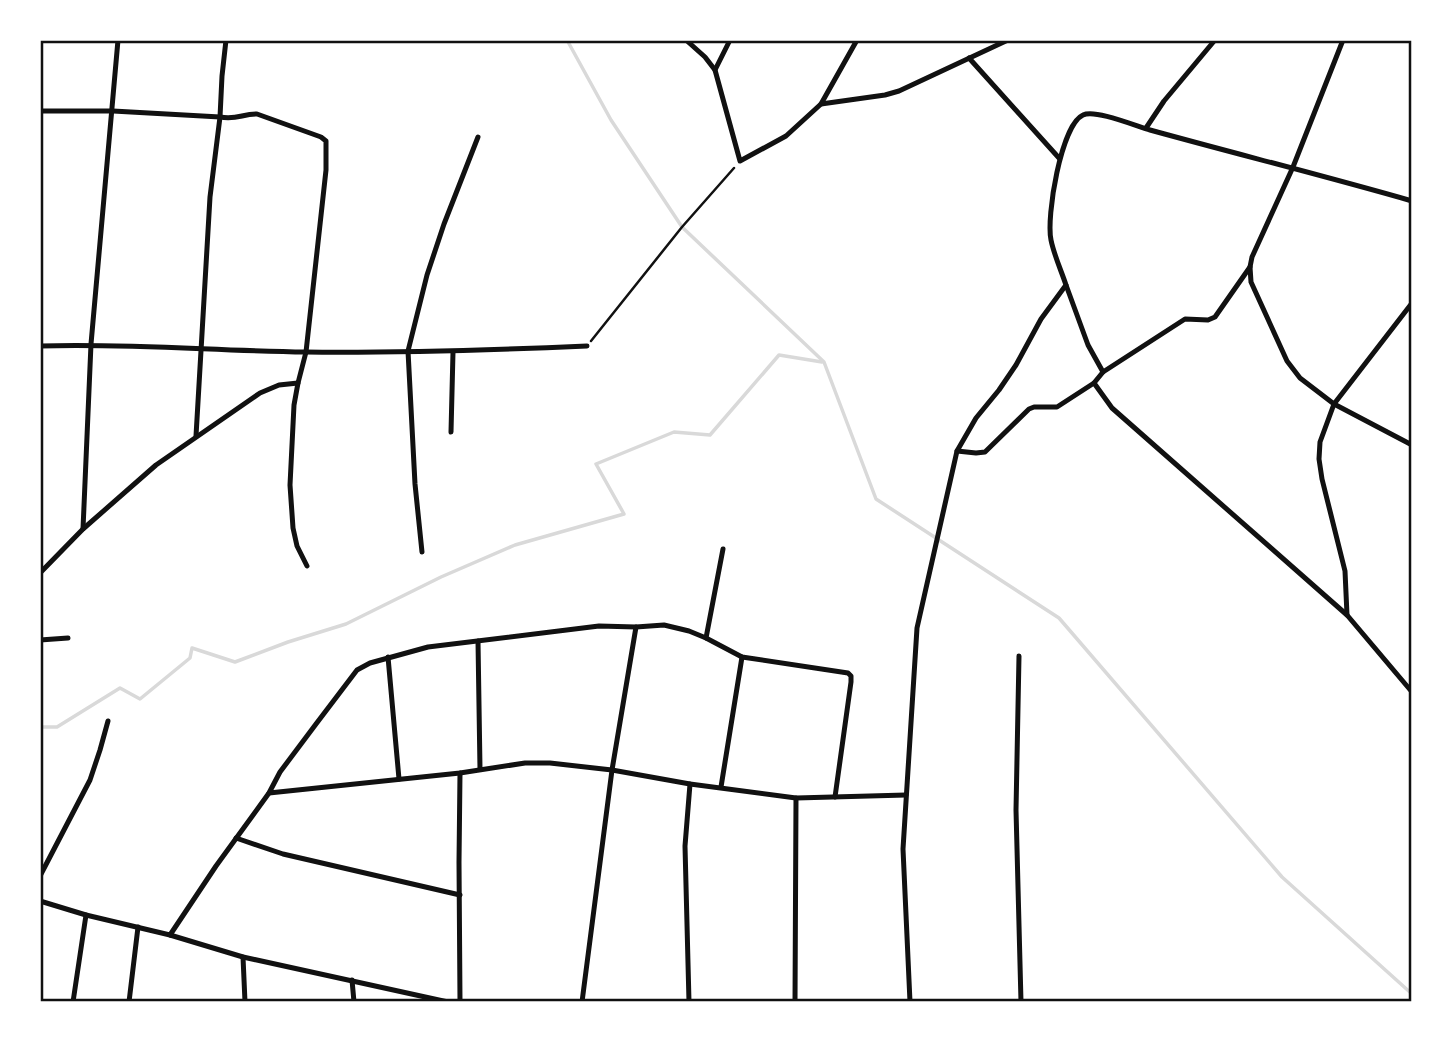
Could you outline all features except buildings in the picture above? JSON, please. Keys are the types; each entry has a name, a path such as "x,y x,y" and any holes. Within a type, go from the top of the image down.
{"street":[{"path":"83,529 90,344 118,40"},
{"path":"196,436 210,197 226,40"},
{"path":"686,40 715,70 740,161 786,136 821,104 857,40"},
{"path":"715,70 730,40"},
{"path":"821,104 892,93 1008,40"},
{"path":"1146,128 1164,101 1215,40"},
{"path":"1343,40 1293,167 1252,257 1251,282 1287,361 1300,378 1334,404 1412,445"},
{"path":"970,58 1059,158"},
{"path":"40,111 113,111 236,118 257,114 326,141 326,170 306,352 294,405 290,485 295,537 307,566"},
{"path":"1103,372 1088,345 1066,285 1051,239 1049,223 1059,158 1076,121 1085,113 1412,201"},
{"path":"422,552 415,484 408,351 427,275 478,136"},
{"path":"957,451 985,452 1034,407 1057,407 1094,383 1103,372 1185,319 1208,320 1215,317 1250,267"},
{"path":"909,1002 903,849 917,628 957,451 976,418 1016,365 1041,319 1066,285"},
{"path":"1347,615 1345,571 1322,478 1320,442 1334,404 1412,303"},
{"path":"40,346 90,344 306,352 453,352 587,346"},
{"path":"452,432 453,352"},
{"path":"40,573 83,529 156,465 260,393 279,385 298,383"},
{"path":"1094,383 1112,408 1347,615 1409,682 1412,692"},
{"path":"706,638 723,549"},
{"path":"170,935 269,793 280,772 357,670 370,663 428,646 600,626 664,625 689,631 742,657 848,673 851,676 835,797"},
{"path":"582,1002 612,770 636,627"},
{"path":"40,640 68,638"},
{"path":"478,641 480,769"},
{"path":"1019,656 1016,810 1021,1002"},
{"path":"388,657 399,779"},
{"path":"721,787 742,657"},
{"path":"40,876 90,780 108,721"},
{"path":"269,793 460,773 525,763 550,763 796,798 905,795"},
{"path":"460,773 460,1002"},
{"path":"689,1002 685,846 690,784"},
{"path":"795,1002 796,798"},
{"path":"236,838 283,854 460,895"},
{"path":"40,901 243,957 448,1002"},
{"path":"74,1002 86,915"},
{"path":"129,1002 138,927"},
{"path":"243,957 244,1002"},
{"path":"352,981 354,1002"}],"path":[{"path":"587,346 682,227 740,161"}],"waterway":[{"path":"567,40 611,120 682,227 824,362 876,499 1059,618 1282,877 1412,994"},
{"path":"40,727 57,727 120,688 140,699 190,658 192,648 235,662 346,624 441,577 515,545 624,514 596,464 674,432 710,435 779,355 822,362"}]}
